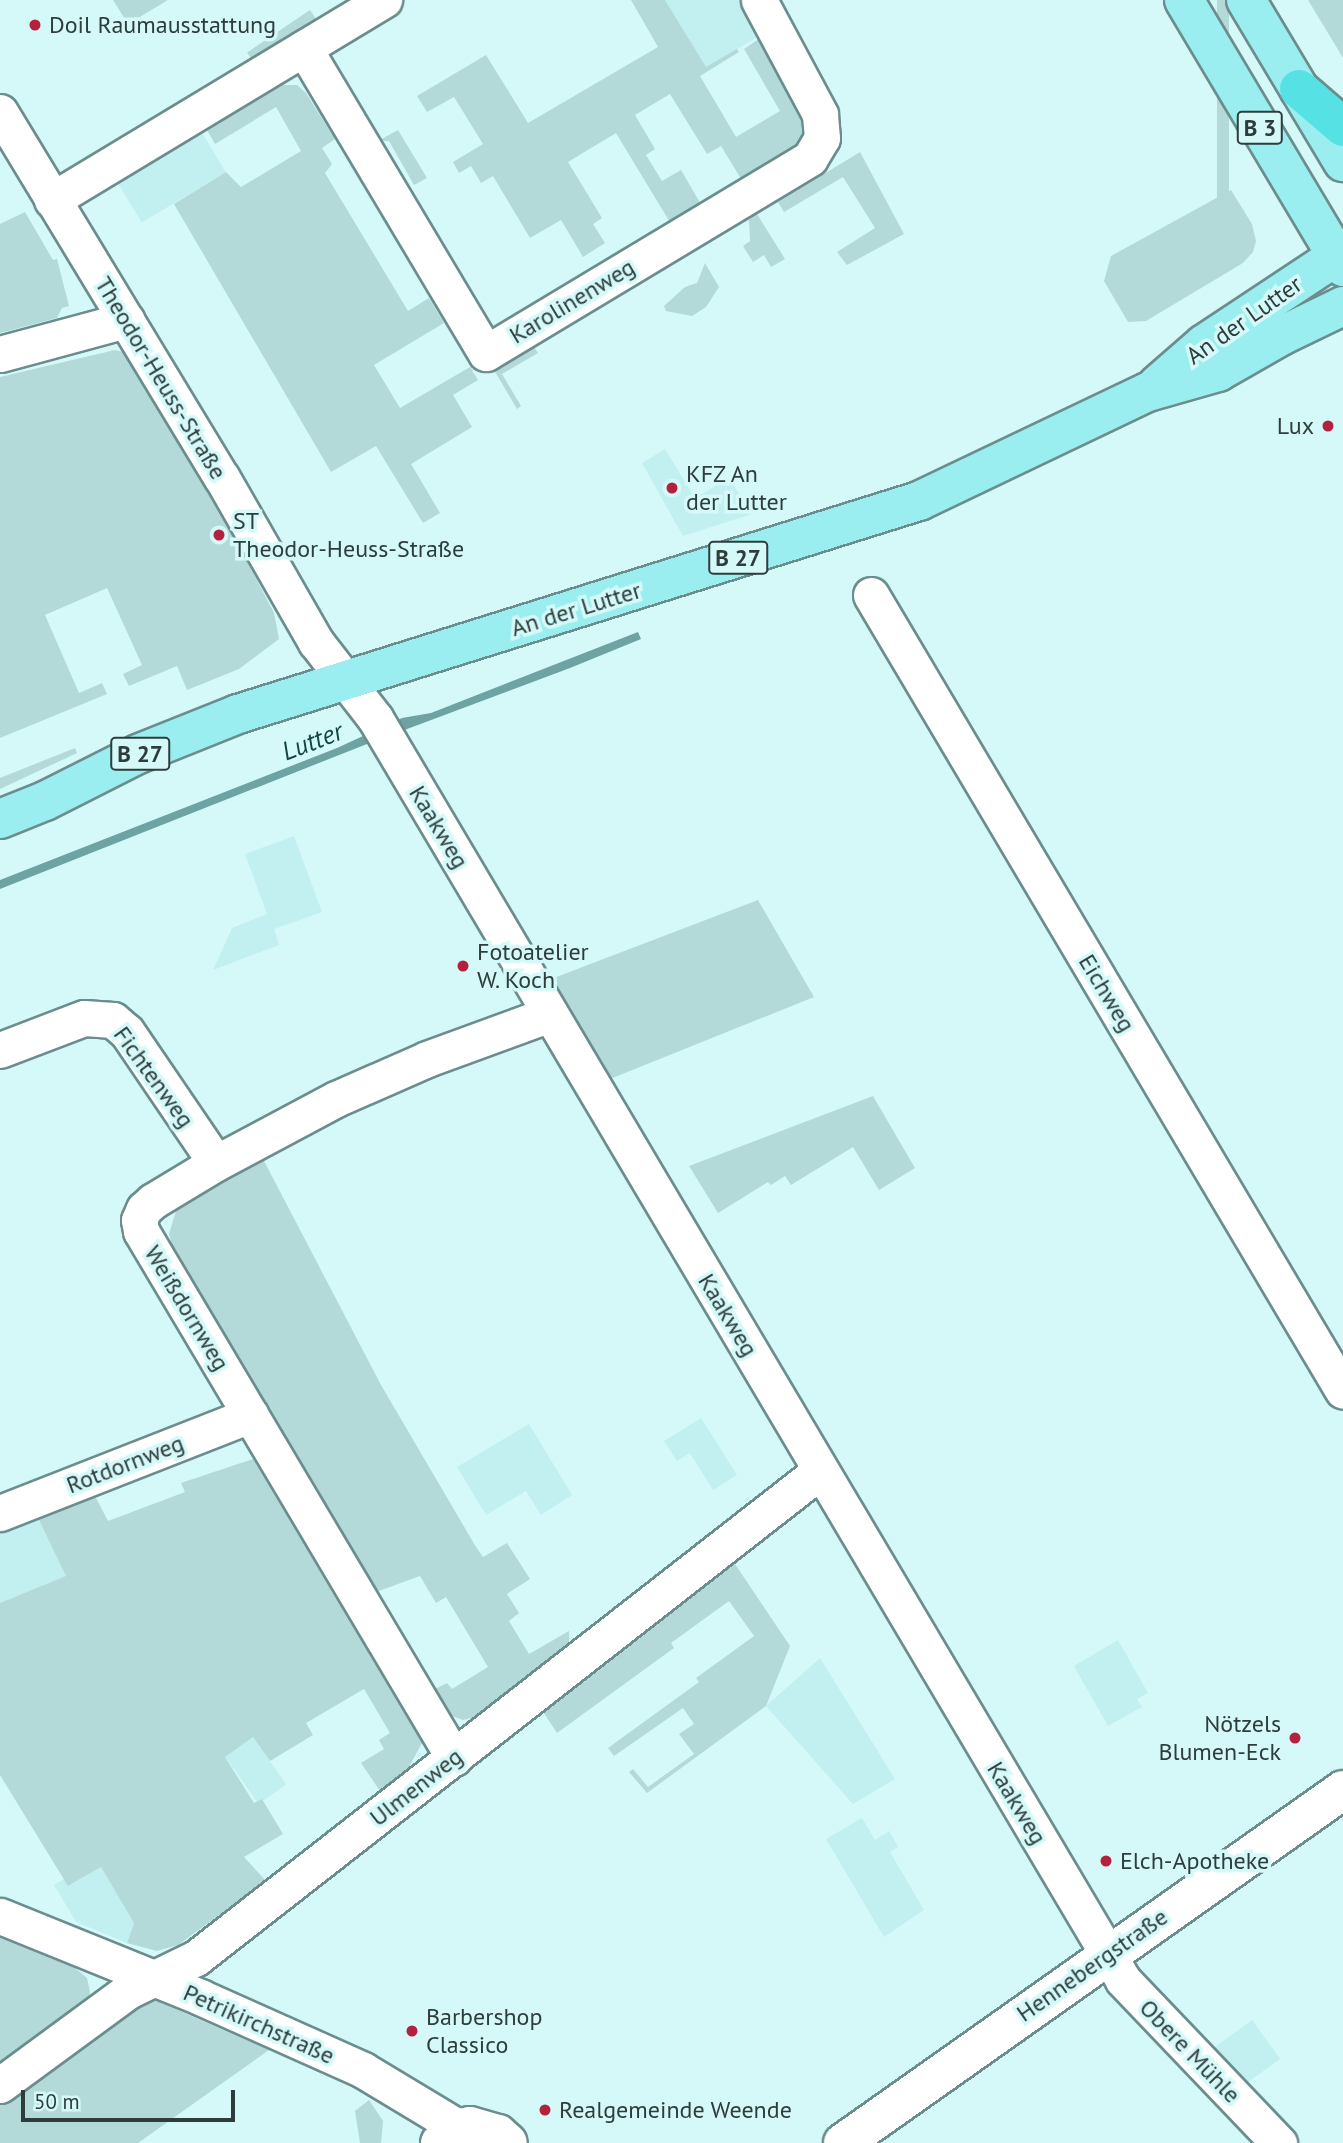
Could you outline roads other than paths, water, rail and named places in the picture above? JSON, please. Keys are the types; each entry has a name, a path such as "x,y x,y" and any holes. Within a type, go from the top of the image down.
{"highway":[{"name":"B 3","path":"1299,89 1343,127"}],"main road":[{"name":"B 3","path":"1184,0 1341,258"},
{"name":"B 3","path":"1246,0 1343,162"},
{"name":"An der Lutter","path":"1148,392 1204,344 1341,258"},
{"name":"An der Lutter","path":"0,818 45,801 138,754 225,719 919,501 1148,392 1218,372 1281,336 1343,306"}],"street":[{"path":"52,200 384,0"},
{"name":"Karolinenweg","path":"304,48 486,353 810,158 822,138 820,114 759,0"},
{"name":"Theodor-Heuss-Straße","path":"0,113 222,478 316,642 345,680"},
{"path":"0,354 126,320"},
{"name":"Eichweg","path":"871,595 1343,1391"},
{"name":"Kaakweg","path":"345,680 375,718 1107,1954"},
{"name":"Weißdornweg","path":"454,1758 141,1231 139,1220 144,1209 153,1201 216,1163 336,1098 428,1059 550,1014"},
{"name":"Fichtenweg","path":"0,1050 84,1018 113,1020 127,1032 216,1163"},
{"name":"Rotdornweg","path":"0,1513 250,1415"},
{"name":"Ulmenweg","path":"0,2085 128,1991 196,1958 820,1471"},
{"name":"Hennebergstraße","path":"843,2143 1107,1954 1343,1790"},
{"name":"Petrikirchstraße","path":"0,1916 363,2070 449,2136 483,2128 498,2134 508,2143"},
{"name":"Obere Mühle","path":"1107,1954 1143,2004 1279,2143"}],"place":[{"name":"Doil Raumausstattung","path":"35,25"},
{"name":"Lux","path":"1328,426"},
{"name":"KFZ An der Lutter","path":"672,488"},
{"name":"ST Theodor-Heuss-Straße","path":"219,535"},
{"name":"Fotoatelier W. Koch","path":"463,966"},
{"name":"Nötzels Blumen-Eck","path":"1295,1738"},
{"name":"Elch-Apotheke","path":"1106,1861"},
{"name":"Barbershop Classico","path":"412,2031"},
{"name":"Realgemeinde Weende","path":"545,2110"}],"water label":[{"name":"Lutter","path":"312,741"}]}
